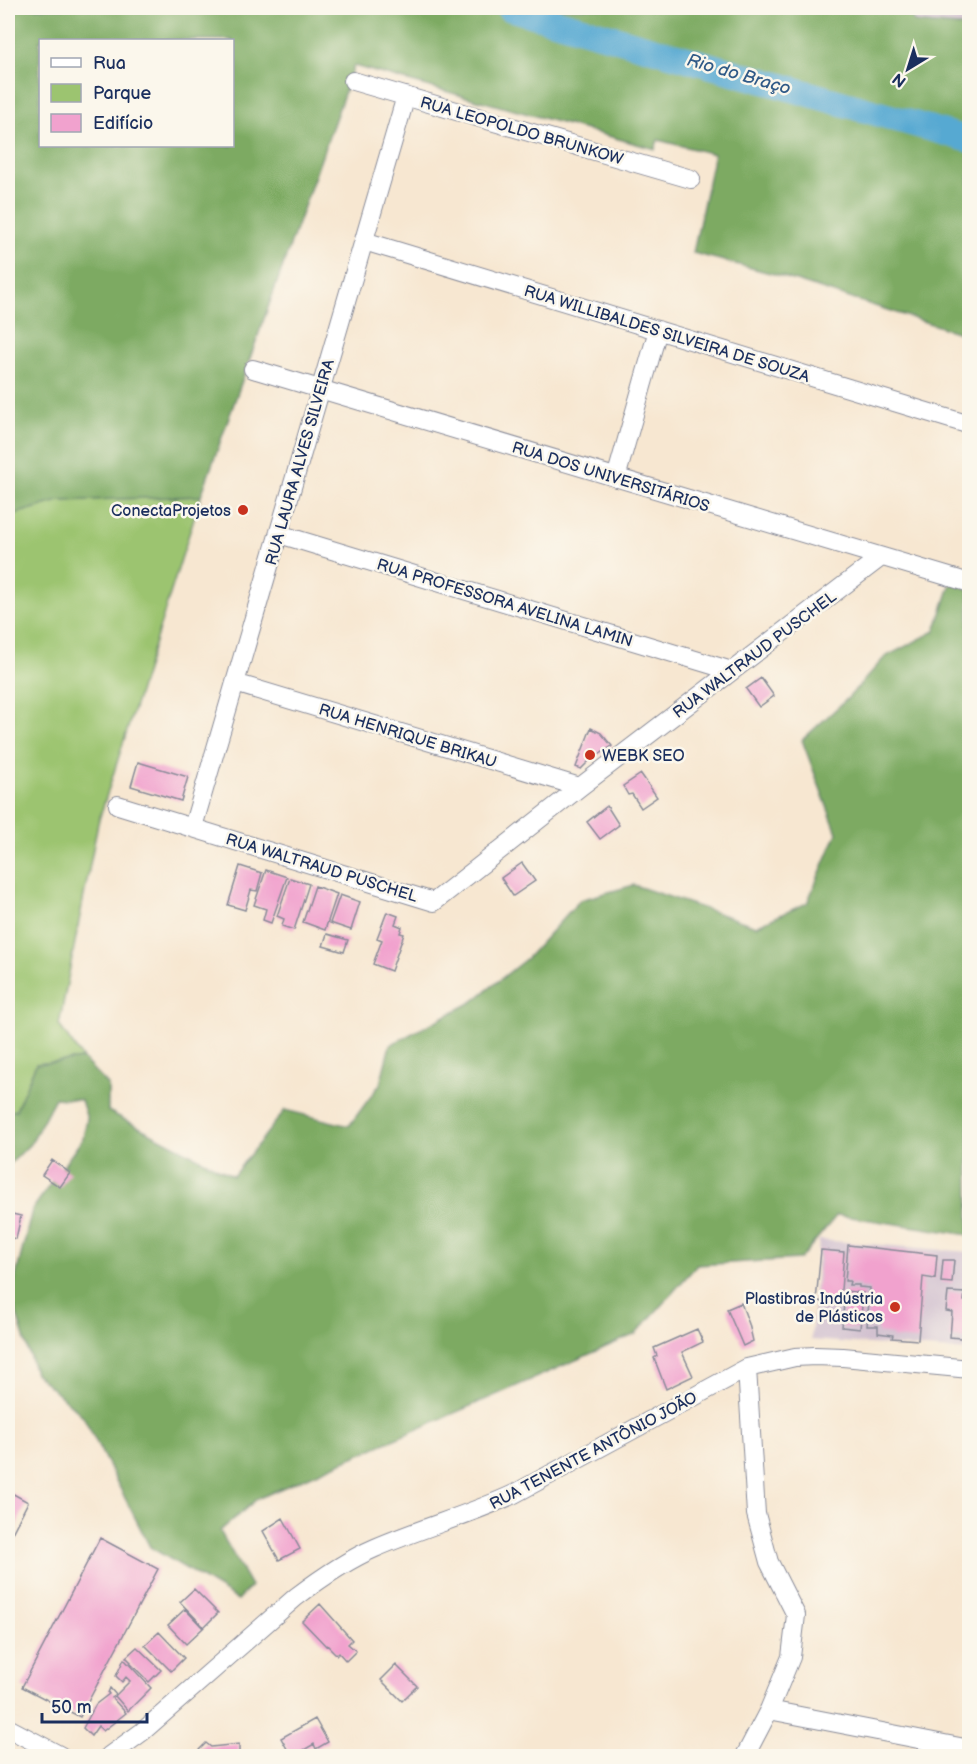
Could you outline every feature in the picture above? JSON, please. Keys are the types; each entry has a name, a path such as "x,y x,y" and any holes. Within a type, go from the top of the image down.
{"street":[{"name":"RUA LEOPOLDO BRUNKOW","path":"353,81 691,179"},
{"name":"RUA LAURA ALVES SILVEIRA","path":"193,827 406,96"},
{"name":"RUA WILLIBALDES SILVEIRA DE SOUZA","path":"364,241 969,424"},
{"path":"616,478 658,330"},
{"name":"RUA DOS UNIVERSITÁRIOS","path":"253,369 969,583"},
{"name":"RUA PROFESSORA AVELINA LAMIN","path":"279,534 732,671"},
{"name":"RUA WALTRAUD PUSCHEL","path":"118,805 434,902 580,787 881,557"},
{"name":"RUA HENRIQUE BRIKAU","path":"235,683 580,787"},
{"name":"RUA TENENTE ANTÔNIO JOÃO","path":"109,1756 142,1731 296,1597 332,1571 374,1548 514,1494 747,1368 795,1357 815,1356 969,1369"},
{"path":"745,1756 769,1710 791,1657 796,1615 769,1562 756,1514 747,1368"},
{"path":"769,1710 969,1749"},
{"path":"8,1728 61,1756"}],"shaded area":[{"path":"908,8 969,8 969,27 914,22"},
{"name":"Plastibras Indústria de Plásticos","path":"819,1240 969,1252 969,1351 811,1340"}],"green space":[{"path":"8,8 908,8 914,22 969,27 969,336 774,274 693,253 714,154 658,140 655,149 354,66 201,496 59,501 8,516"},
{"path":"201,496 98,823 59,1025 83,1059 36,1064 16,1111 8,1112 8,516 58,501"},
{"path":"951,583 969,589 969,1235 837,1215 800,1259 697,1265 636,1334 257,1499 220,1531 251,1586 238,1600 150,1547 83,1416 35,1373 11,1296 32,1210 83,1138 87,1119 81,1100 55,1098 31,1143 8,1166 8,1112 16,1110 36,1064 83,1059 108,1085 108,1111 233,1176 285,1110 349,1126 380,1084 390,1045 472,1002 527,958 580,900 634,885 756,926 807,903 837,833 802,740 848,698 885,657 935,631"}],"building":[{"path":"761,678 774,696 759,707 746,689"},
{"name":"WEBK SEO","path":"591,728 601,733 612,746 581,769 576,767"},
{"path":"138,762 188,777 181,801 131,786"},
{"path":"641,774 657,797 641,808 632,794 628,795 623,786"},
{"path":"607,806 619,825 600,839 587,822"},
{"path":"522,863 535,881 513,896 501,878"},
{"path":"240,866 262,873 257,891 251,890 245,910 228,905"},
{"path":"266,870 287,877 271,923 263,920 266,909 254,905"},
{"path":"290,878 309,884 294,930 282,926 284,919 277,916"},
{"path":"315,886 337,894 325,930 303,922"},
{"path":"340,895 360,902 351,930 330,923"},
{"path":"387,912 398,916 395,924 402,927 400,933 404,934 391,971 373,964 382,940 377,938"},
{"path":"327,934 348,940 344,952 323,946"},
{"path":"52,1160 70,1173 60,1187 42,1175"},
{"path":"8,1213 21,1216 16,1239 8,1237"},
{"name":"Plastibras Indústria de Plásticos","path":"848,1245 937,1255 935,1279 923,1277 918,1340 892,1338 893,1335 878,1333 878,1326 867,1326 870,1288 849,1285 850,1281 845,1281"},
{"path":"821,1250 844,1252 840,1303 816,1301"},
{"path":"943,1260 954,1260 952,1283 941,1282"},
{"path":"845,1291 863,1293 860,1329 842,1327"},
{"path":"948,1292 965,1293 964,1301 970,1302 970,1339 950,1337 952,1312 946,1311"},
{"path":"741,1303 753,1341 743,1346 727,1309"},
{"path":"697,1329 703,1342 682,1352 693,1376 666,1389 654,1358 657,1356 654,1348"},
{"path":"8,1491 28,1502 8,1541"},
{"path":"283,1518 300,1549 279,1560 263,1531"},
{"path":"100,1538 158,1569 80,1717 22,1687"},
{"path":"194,1589 218,1613 204,1627 180,1602"},
{"path":"320,1604 352,1640 348,1644 356,1651 346,1661 339,1653 337,1655 326,1646 302,1621"},
{"path":"185,1609 203,1628 186,1644 168,1625"},
{"path":"159,1632 184,1658 171,1671 145,1645"},
{"path":"137,1647 161,1670 149,1682 126,1657"},
{"path":"124,1659 151,1688 128,1711 115,1696 112,1698 126,1713 103,1731 98,1726 91,1736 83,1728 96,1704 109,1694 110,1688 116,1695 130,1681 126,1677 122,1682 116,1676"},
{"path":"396,1665 417,1686 402,1701 381,1680"},
{"path":"315,1719 328,1742 316,1749 314,1744 302,1751 305,1756 291,1756 281,1738"},
{"path":"206,1743 211,1747 239,1744 239,1756 200,1756 202,1754 199,1750"}],"waterway":[{"name":"Rio do Braço","path":"509,8 970,140"}],"place":[{"name":"ConectaProjetos","path":"243,510"},
{"name":"WEBK SEO","path":"590,755"},
{"name":"Plastibras Indústria de Plásticos","path":"895,1307"}]}
